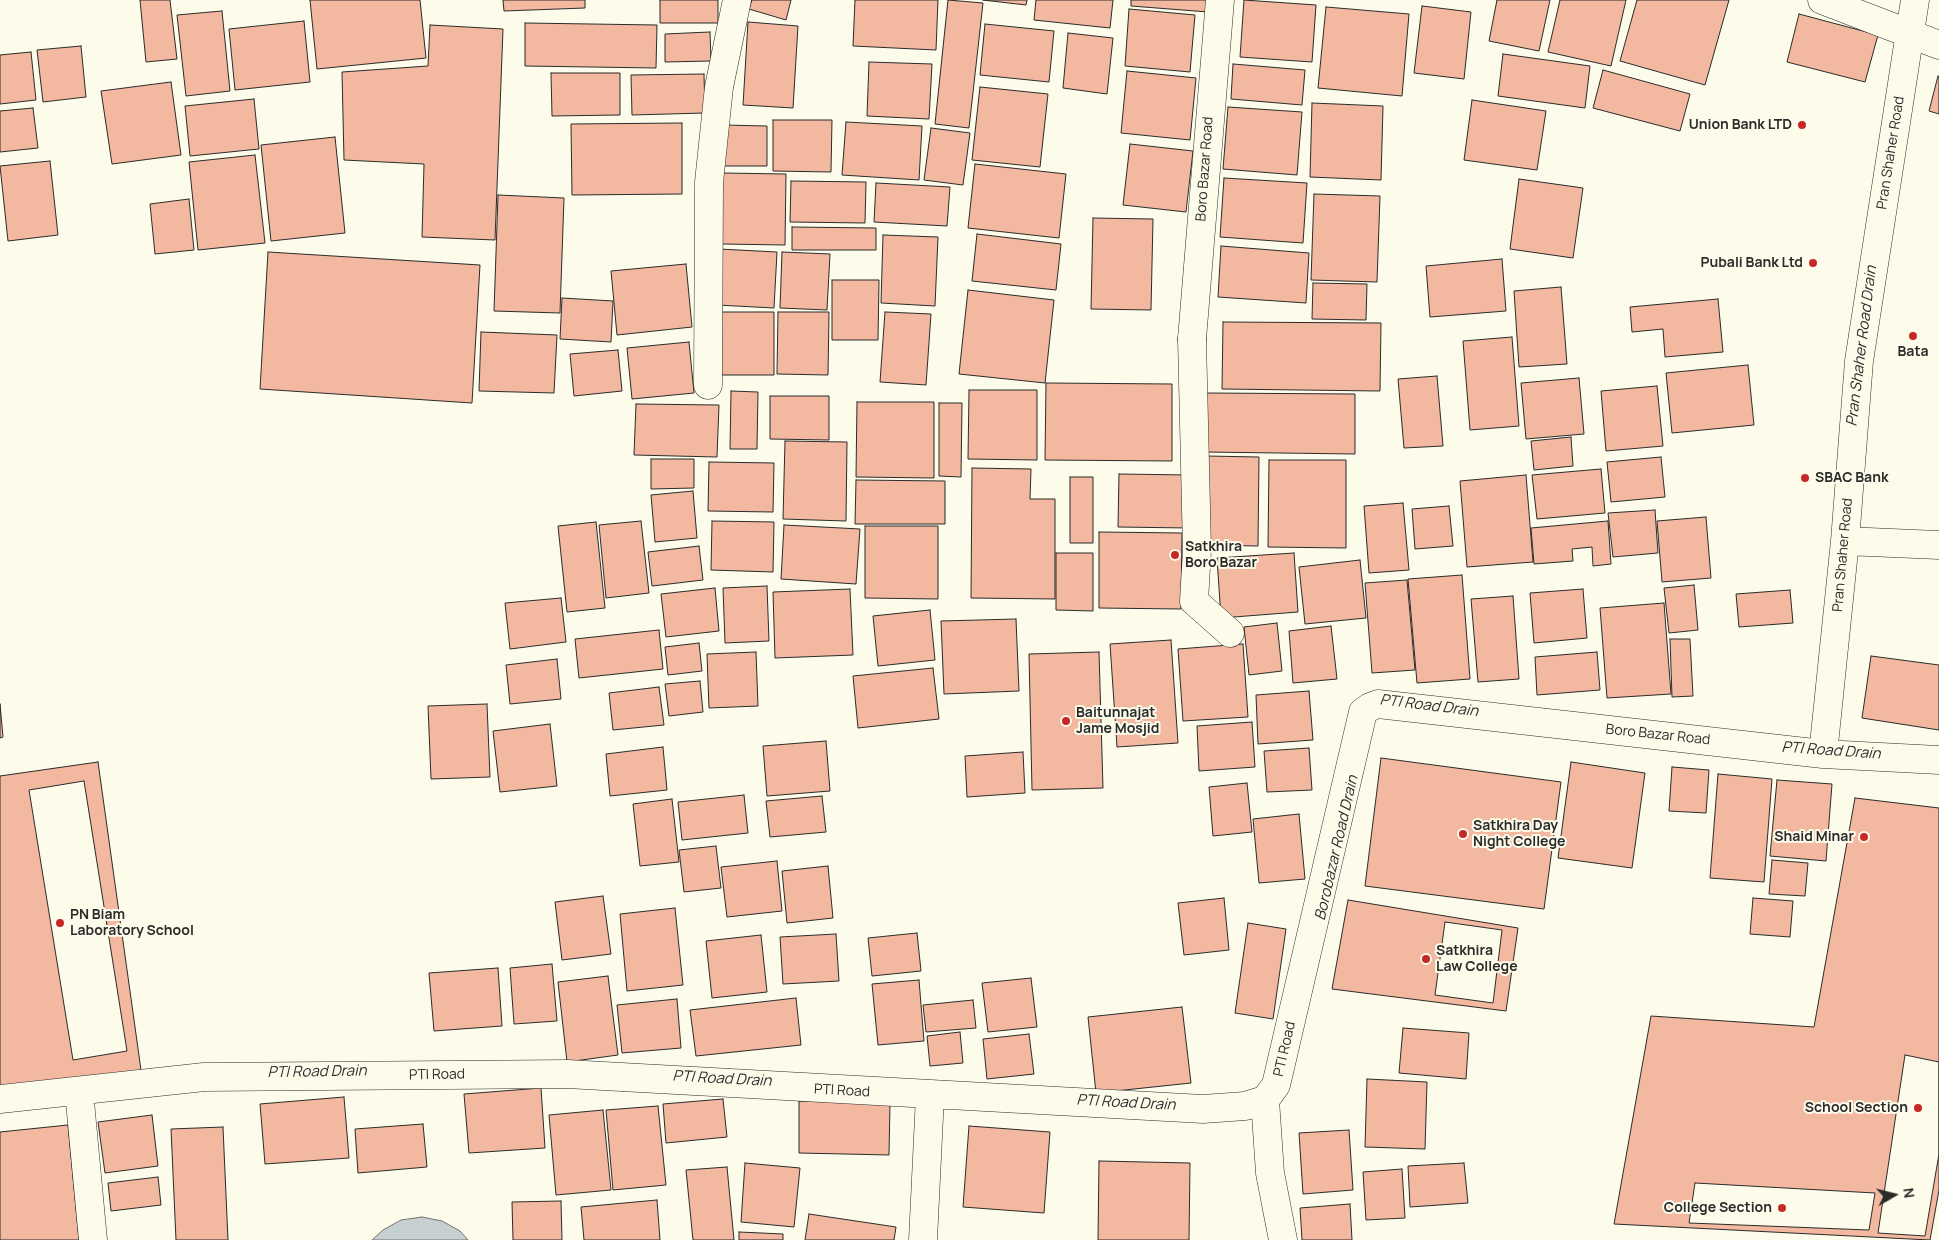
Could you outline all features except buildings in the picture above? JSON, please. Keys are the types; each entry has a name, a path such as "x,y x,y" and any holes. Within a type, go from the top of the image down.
{"main road":[{"path":"708,384 709,182 719,86 737,0"},
{"name":"Boro Bazar Road","path":"1220,0 1192,339 1197,550 1194,600 1230,633"},
{"path":"1822,0 1939,45"},
{"name":"Pran Shaher Road","path":"1824,754 1845,541 1859,361 1915,0"},
{"path":"1845,541 1939,545"},
{"name":"Boro Bazar Road","path":"1378,704 1824,754 1939,760"},
{"name":"PTI Road","path":"0,1099 204,1077 567,1074 930,1096 1203,1109 1245,1106 1265,1100 1276,1085 1363,712 1378,704"},
{"path":"79,1090 93,1240"},
{"path":"923,1240 930,1096"},
{"path":"1265,1100 1270,1173 1283,1240"}],"shaded area":[{"path":"422,1217 442,1221 460,1231 468,1240 372,1240 383,1230 401,1220"}],"place":[{"name":"Union Bank LTD","path":"1802,125"},
{"name":"Pubali Bank Ltd","path":"1813,263"},
{"name":"Bata","path":"1913,336"},
{"name":"SBAC Bank","path":"1805,478"},
{"name":"Satkhira Boro Bazar","path":"1175,555"},
{"name":"Baitunnajat Jame Mosjid","path":"1066,721"},
{"name":"Satkhira Day Night College","path":"1463,834"},
{"name":"Shaid Minar","path":"1864,837"},
{"name":"PN Biam Laboratory School","path":"60,923"},
{"name":"Satkhira Law College","path":"1426,959"},
{"name":"School Section","path":"1918,1108"},
{"name":"College Section","path":"1782,1208"}],"water label":[{"name":"Pran Shaher Road Drain","path":"1862,346"},
{"name":"PTI Road Drain","path":"1429,706"},
{"name":"PTI Road Drain","path":"1831,751"},
{"name":"Borobazar Road Drain","path":"1337,848"},
{"name":"PTI Road Drain","path":"317,1072"},
{"name":"PTI Road Drain","path":"722,1079"},
{"name":"PTI Road Drain","path":"1126,1103"}]}
